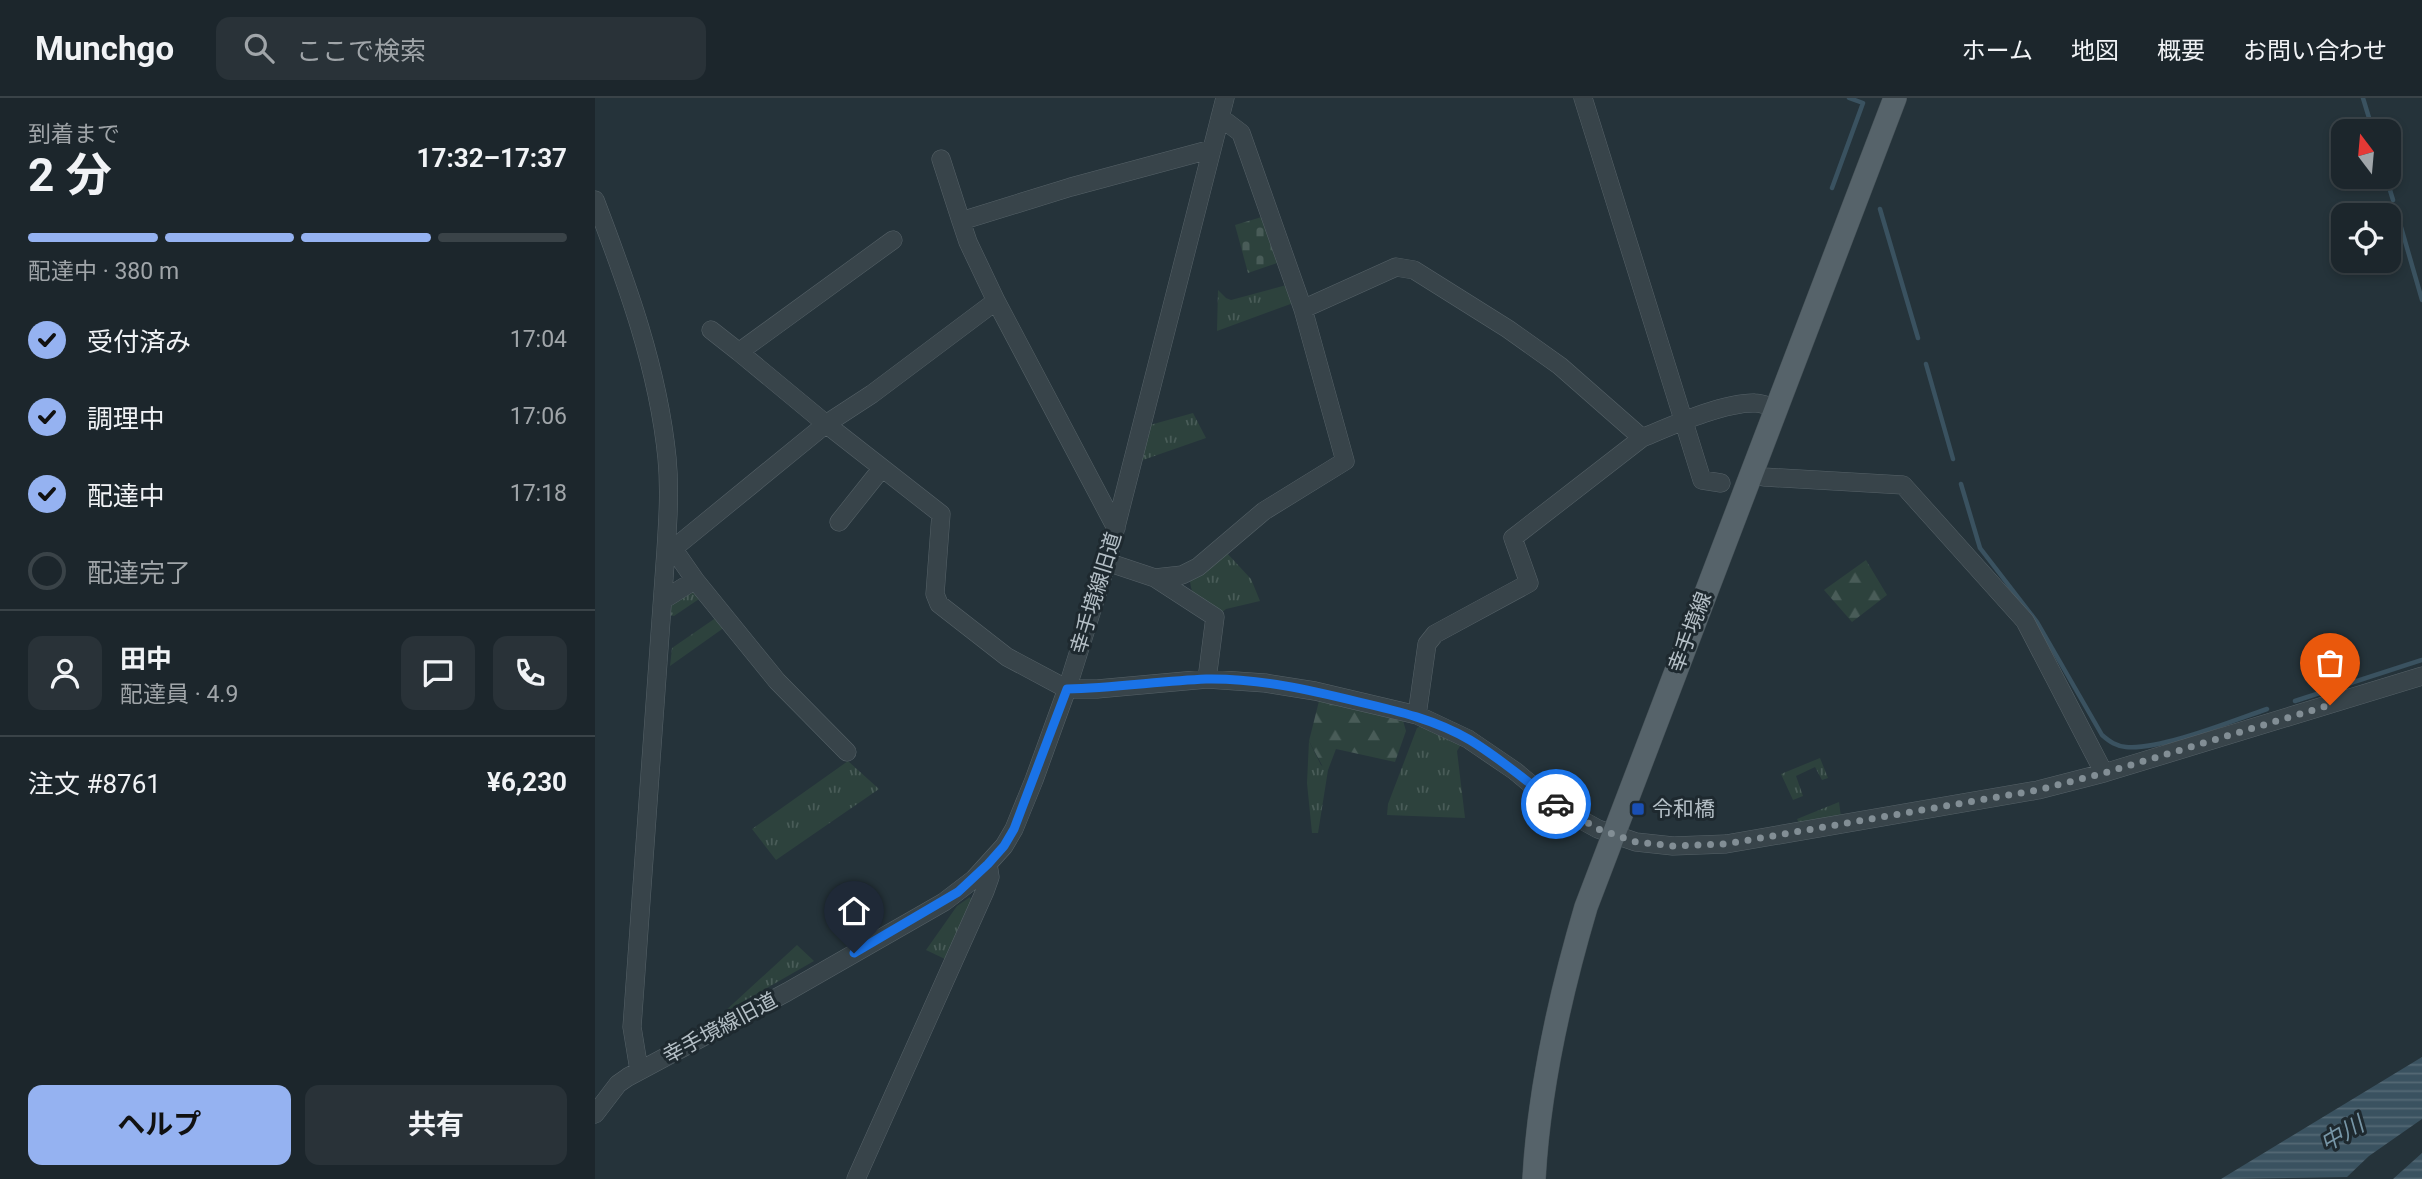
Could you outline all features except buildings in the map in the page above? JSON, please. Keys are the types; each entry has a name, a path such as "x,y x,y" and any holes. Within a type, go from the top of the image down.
{"main road":[{"name":"幸手境線","path":"1534,1179 1540,1114 1557,1017 1586,907 1895,98"}],"street":[{"name":"幸手境線旧道","path":"595,1114 618,1084 639,1070 787,992 944,902 974,879 1004,846 1014,829 1067,689 1107,562 1225,98"},
{"path":"1583,98 1702,480 1721,483"},
{"path":"1155,578 1182,575 1198,567 1264,511 1345,461 1303,309 1241,133 1220,117"},
{"path":"961,221 1071,187 1212,149"},
{"path":"941,159 968,242 996,301 1116,528"},
{"path":"595,200 625,280 653,374 667,459 669,501 663,600 632,1027 639,1070"},
{"path":"739,352 893,240"},
{"path":"1303,309 1396,267 1414,270 1509,329 1560,366 1642,438"},
{"path":"666,550 679,544 826,424 872,394 996,301"},
{"path":"711,330 941,514 935,594 939,604 1007,657 1067,689 1097,689 1207,679 1265,683 1315,691 1417,715 1468,739 1515,771 1559,807 1612,834 1636,842 1673,846 1726,844 2038,790 2104,773 2422,676"},
{"path":"1417,715 1427,644 1435,634 1529,583 1514,538 1642,438 1683,421 1752,403 1776,409"},
{"path":"839,522 882,468"},
{"path":"1750,474 1903,485 2025,621 2104,773"},
{"path":"666,550 679,557 777,681 847,752"},
{"path":"1107,562 1155,578 1215,617 1207,679"},
{"path":"663,600 695,580"},
{"path":"856,1179 985,891 990,877 988,864"}],"green space":[{"path":"1265,216 1280,262 1248,273 1235,225"},
{"path":"1290,284 1296,302 1217,331 1218,290 1231,300"},
{"path":"1193,413 1206,438 1140,461 1150,425"},
{"path":"1225,551 1251,579 1260,601 1226,609 1220,614 1196,597 1190,580"},
{"path":"1866,560 1887,595 1852,622 1824,590"},
{"path":"691,590 702,597 674,616 669,615 670,604"},
{"path":"717,617 725,627 670,666 672,648"},
{"path":"1320,697 1402,717 1406,731 1395,762 1336,749 1328,770 1324,769 1309,741"},
{"path":"1422,725 1462,743 1457,751 1465,818 1387,815 1388,804 1417,728"},
{"path":"1309,741 1321,765 1328,770 1318,833 1312,833 1307,783"},
{"path":"1820,758 1828,778 1822,780 1815,767 1796,776 1803,796 1793,800 1781,774"},
{"path":"848,761 879,789 776,860 752,829"},
{"path":"1839,802 1841,817 1799,823 1797,819"},
{"path":"970,897 972,901 945,959 926,950 957,906"},
{"path":"797,945 814,961 723,1013"}],"water":[{"name":"中川","path":"2422,1057 2422,1119 2369,1156 2347,1177 2221,1179"},
{"path":"2422,1153 2422,1179 2393,1179"}],"waterway":[{"path":"1832,188 1863,103 1849,98"},
{"path":"2363,98 2369,119"},
{"path":"2390,189 2393,200"},
{"path":"1880,209 1918,338"},
{"path":"2401,227 2422,300"},
{"path":"1926,364 1953,459"},
{"path":"1961,484 1980,548 2037,622 2102,735 2108,740 2126,747 2158,744 2197,734 2267,709"},
{"path":"2295,701 2422,660"}],"way so far":[{"path":"1556,804 1598,829 1636,842 1673,846 1726,844 2038,790 2104,773 2330,705"}],"place":[{"name":"令和橋","path":"1638,809"}],"route":[{"path":"854,953 944,902 974,879 1004,846 1034,780 1067,689 1097,689 1207,679 1265,683 1315,691 1417,715 1468,739 1515,771 1556,804"}]}
